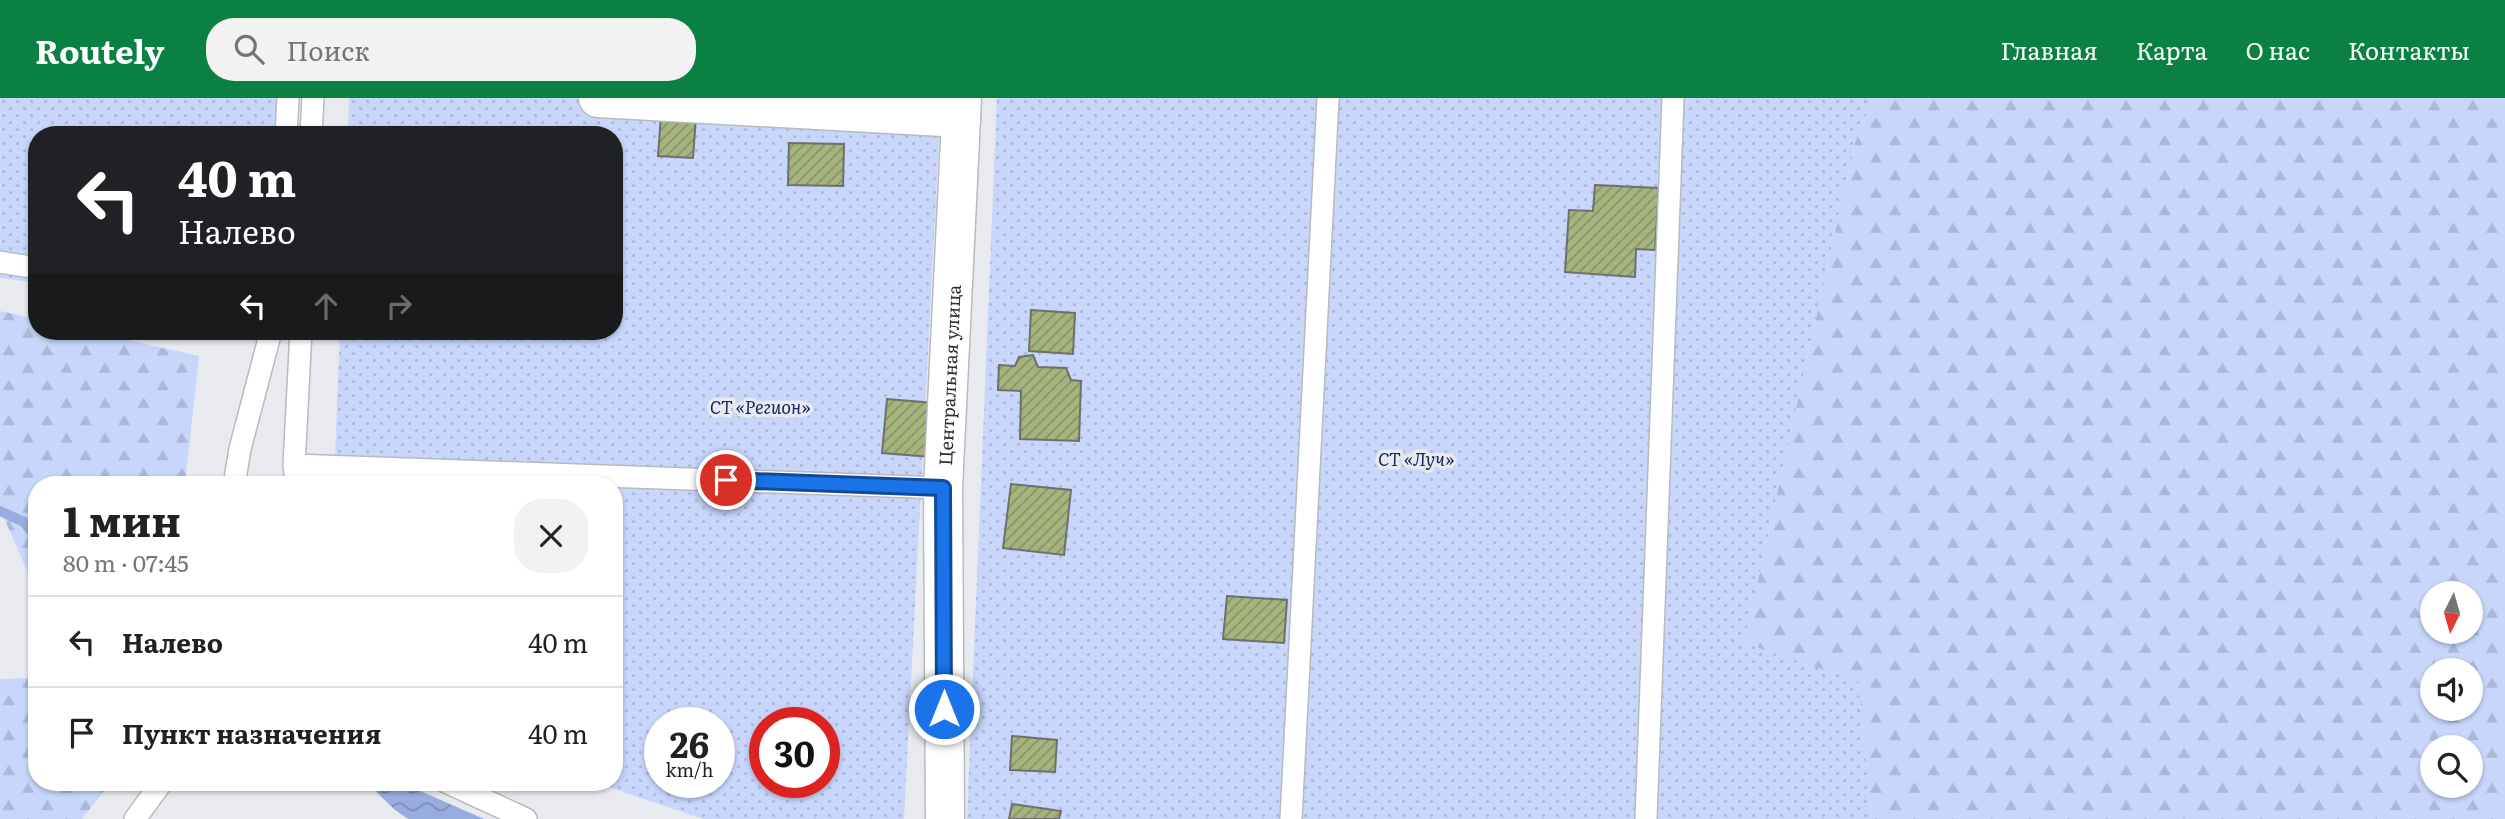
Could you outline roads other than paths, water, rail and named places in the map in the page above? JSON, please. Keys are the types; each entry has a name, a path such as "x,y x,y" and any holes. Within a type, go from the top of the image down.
{"street":[{"path":"598,98 961,108"},
{"name":"Центральная улица","path":"945,819 943,488 961,108"}],"lane":[{"path":"286,126 288,98"},
{"path":"311,126 313,98"},
{"path":"1291,819 1328,98"},
{"path":"1646,819 1673,98"},
{"path":"0,262 28,267"},
{"path":"236,476 269,340"},
{"path":"301,340 295,475 345,476"},
{"path":"623,482 943,488"},
{"path":"135,819 155,791"},
{"path":"465,791 526,819"}],"water":[{"path":"375,791 420,791 484,819 408,819"}],"waterway":[{"path":"0,511 24,522 28,527"}],"park label":[{"name":"СТ «Регион»","path":"760,406"},
{"name":"СТ «Луч»","path":"1416,458"}]}
